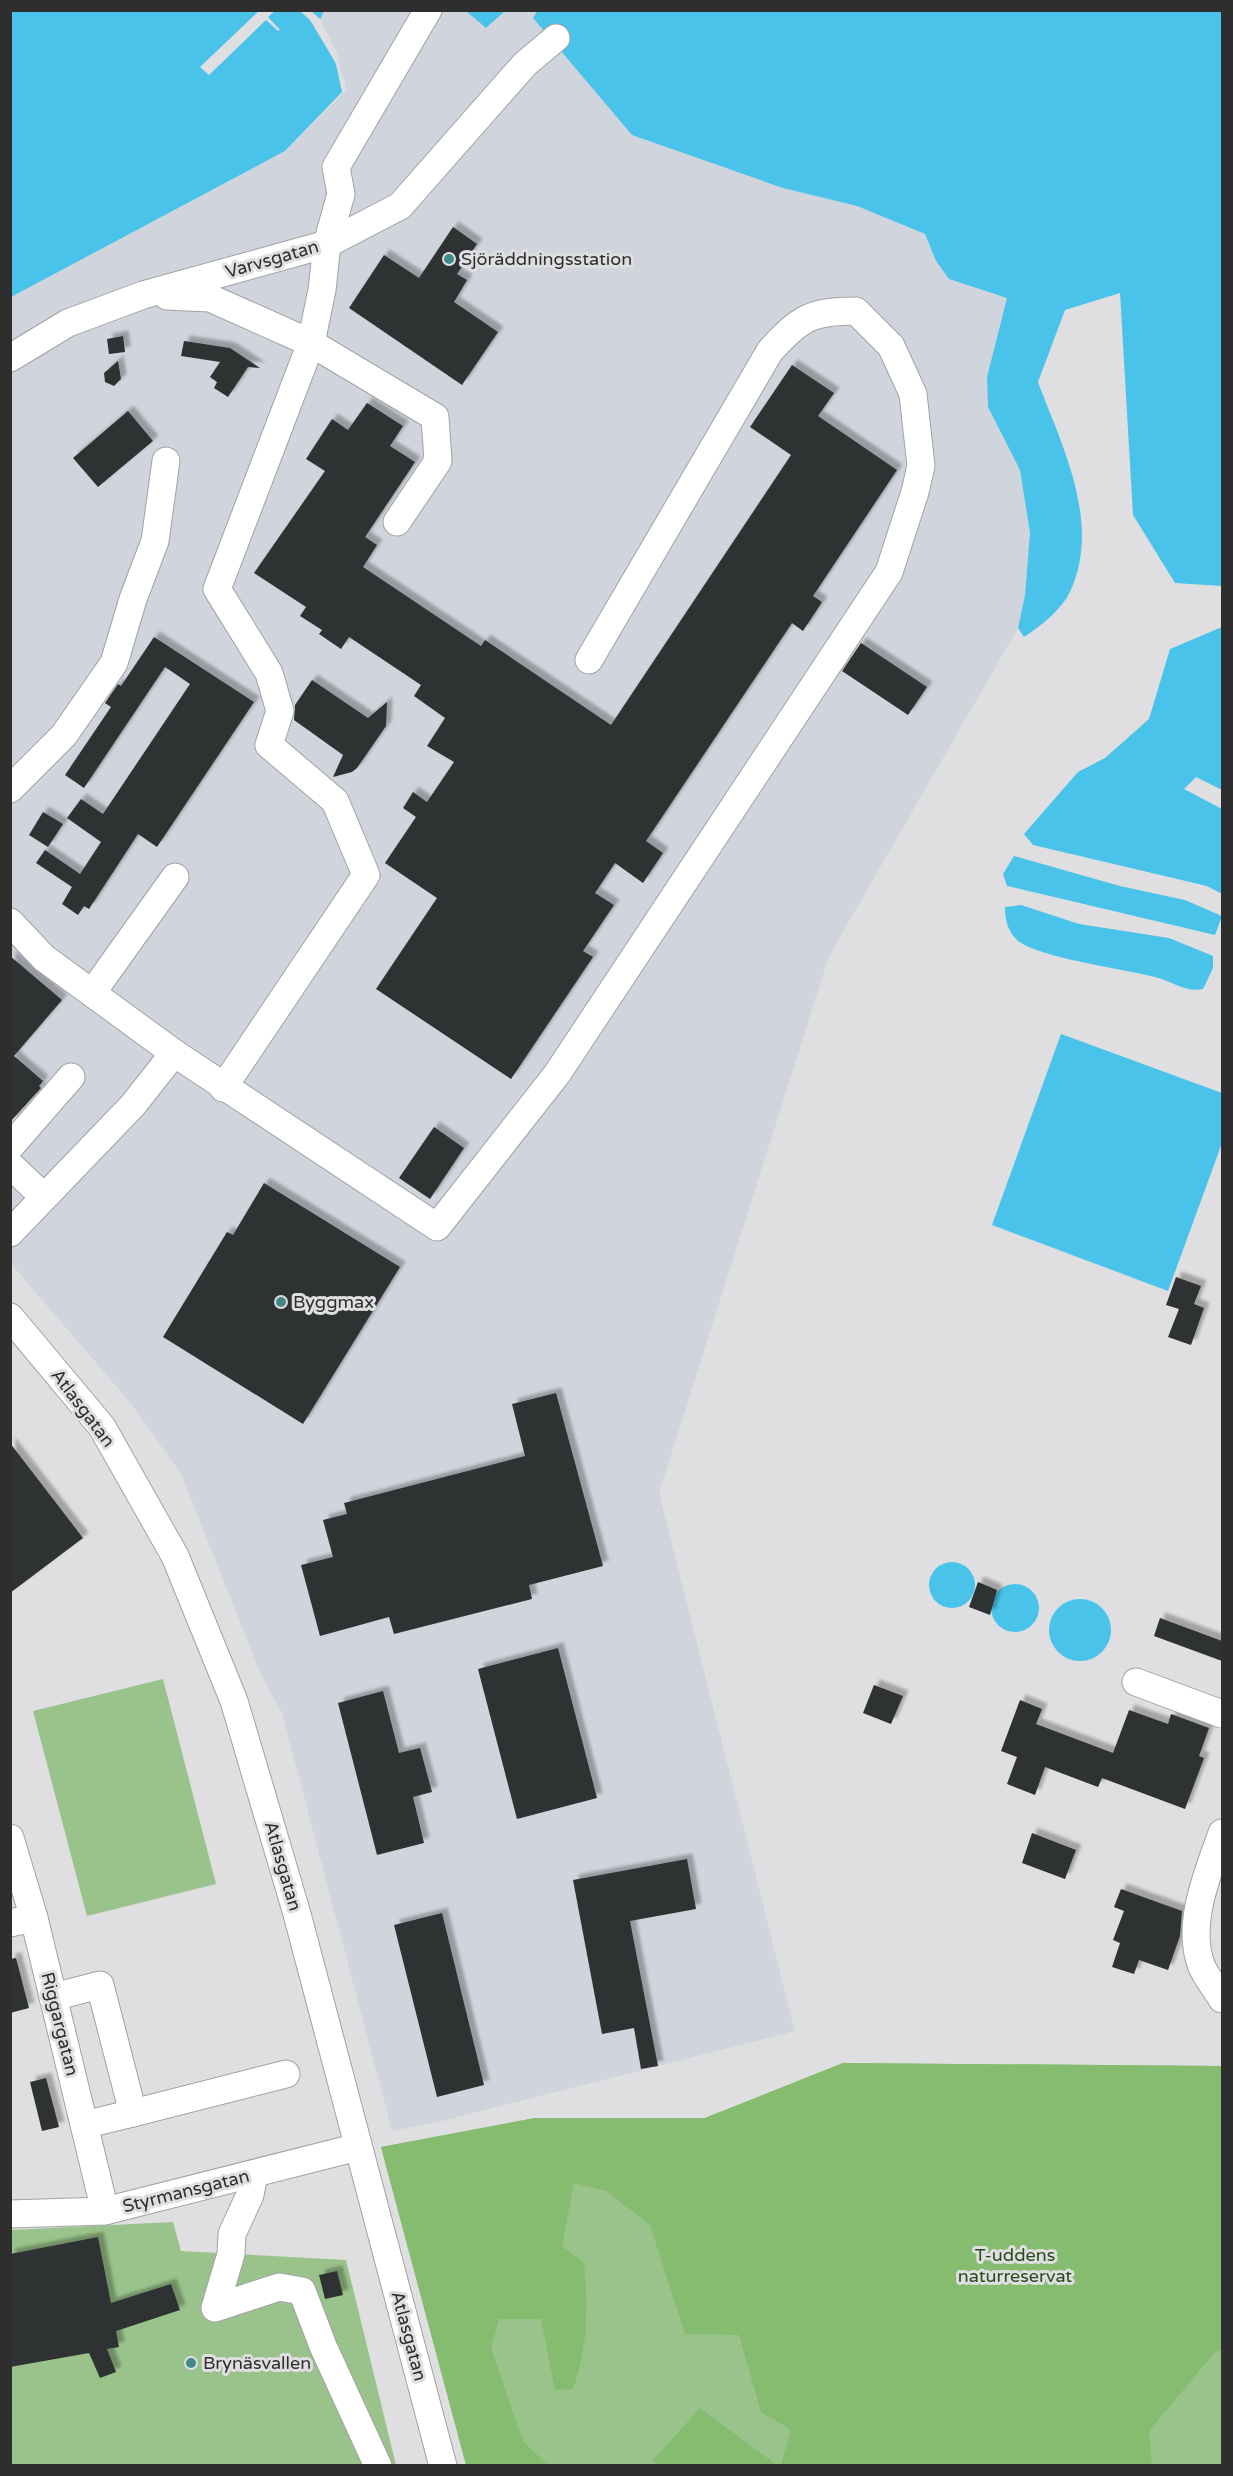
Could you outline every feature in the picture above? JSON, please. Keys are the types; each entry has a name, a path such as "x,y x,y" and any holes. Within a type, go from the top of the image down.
{"street":[{"name":"Varvsgatan","path":"10,358 68,323 143,295 327,244 340,194 336,166 428,10"},
{"path":"223,1088 366,875 335,801 269,745 280,711 269,674 217,589 311,343 322,290 327,244 400,206 525,64 556,38"},
{"path":"143,295 210,298 311,343 435,417 438,461 397,522"},
{"path":"10,922 45,958 223,1088 437,1227 557,1074 888,572 915,492 921,466 913,394 891,346 856,311 826,311 793,326 770,351 589,660"},
{"path":"10,789 64,735 114,663 133,599 155,541 166,461"},
{"path":"92,993 175,877"},
{"path":"10,1233 133,1105 174,1053"},
{"path":"10,1147 71,1077"},
{"path":"10,1165 44,1197"},
{"name":"Atlasgatan","path":"10,1317 102,1427 176,1556 234,1701 297,1914 443,2466"},
{"path":"1136,1682 1222,1713"},
{"path":"1222,1833 1199,1904 1195,1932 1202,1967 1222,1999"},
{"name":"Riggargatan","path":"10,1838 22,1921 53,1996 105,2211"},
{"path":"53,1996 100,1985 132,2113"},
{"path":"84,2125 285,2074"},
{"name":"Styrmansgatan","path":"10,2214 105,2211 358,2147"},
{"path":"254,2174 250,2195 232,2234 231,2254 215,2308 279,2286 302,2291 378,2466"}],"shaded area":[{"path":"538,10 533,19 783,188 857,206 925,234 936,261 949,279 1007,298 987,377 988,406 1020,470 1030,533 1025,595 1018,628 829,956 659,1493 795,2031 442,2121 392,2131 282,1713 261,1675 181,1474 129,1401 11,1264 10,297 285,151 346,90 344,78 318,24 324,11 466,11 486,28 505,11"}],"green space":[{"path":"163,1679 216,1884 87,1916 33,1711"},
{"name":"T-uddens naturreservat","path":"843,2063 1222,2066 1222,2465 466,2465 381,2147 535,2118 705,2118"},
{"name":"T-uddens naturreservat","path":"843,2063 1222,2066 1222,2350 1215,2352 1149,2431 1152,2465 781,2465 791,2430 761,2412 739,2335 685,2334 650,2225 606,2191 574,2183 562,2246 584,2263 586,2311 582,2358 573,2389 555,2390 541,2319 499,2319 491,2348 523,2441 548,2465 466,2465 381,2147 535,2118 705,2118"},
{"name":"Brynäsvallen","path":"173,2222 181,2251 346,2260 396,2465 11,2466 11,2230"},
{"path":"700,2408 777,2465 656,2465 653,2460"}],"water":[{"path":"538,10 1222,11 1222,586 1175,583 1133,515 1120,293 1065,310 1038,382 1058,432 1075,485 1082,539 1079,566 1066,599 1050,617 1024,637 1018,628 1025,595 1030,533 1020,470 988,407 987,377 1007,298 949,279 936,261 925,234 857,206 783,188 632,135 533,18"},
{"path":"11,11 324,11 318,24 334,55 342,92 285,151 11,297"},
{"path":"466,11 505,11 486,28"},
{"path":"1222,627 1222,790 1196,777 1184,789 1222,809 1222,894 1207,886 1033,845 1024,834 1078,772 1105,758 1149,719 1170,649"},
{"path":"1014,856 1120,886 1185,900 1222,916 1215,935 1007,886 1003,874"},
{"path":"1021,905 1079,924 1169,938 1213,956 1213,968 1203,989 1197,990 1155,977 1043,952 1017,940 1009,928 1005,907"},
{"path":"1061,1034 1222,1093 1222,1143 1168,1291 992,1225"},
{"path":"957,1562 969,1568 974,1576 974,1594 969,1602 961,1607 947,1608 935,1602 930,1594 929,1580 935,1568 943,1563"},
{"path":"1015,1584 1032,1591 1039,1608 1032,1625 1015,1632 998,1625 991,1608 998,1591"},
{"path":"1080,1599 1092,1601 1102,1608 1109,1618 1111,1630 1109,1642 1102,1652 1092,1659 1080,1661 1068,1659 1058,1652 1051,1642 1049,1630 1051,1618 1058,1608 1068,1601"}],"pier":[{"path":"259,11 275,11 268,17 280,30 278,31 266,20 209,75 200,67"},
{"path":"300,11 311,11 320,19 337,53 341,72 310,20"}],"building":[{"path":"453,227 477,244 457,274 467,280 454,302 498,332 462,385 349,308 384,255 419,278"},
{"path":"123,336 125,352 109,354 107,339"},
{"path":"184,341 230,348 260,368 248,367 228,397 214,388 217,382 210,377 220,362 181,356"},
{"path":"118,361 121,379 114,386 105,382 104,373"},
{"path":"792,365 834,393 818,416 897,470 813,596 822,602 803,631 792,623 646,841 663,853 643,883 615,863 595,893 614,905 583,951 593,957 511,1079 376,989 437,898 385,863 416,817 403,808 413,792 427,802 454,762 427,746 445,718 414,696 421,685 349,637 341,649 319,634 322,630 300,616 306,607 254,573 325,471 306,459 332,419 348,430 367,403 403,426 390,446 415,462 365,537 377,545 363,567 481,646 485,640 611,725 791,455 750,427"},
{"path":"128,411 153,441 98,487 73,458"},
{"path":"154,637 254,702 157,847 138,834 89,909 84,906 78,915 62,904 72,887 36,863 45,850 80,874 101,842 67,818 81,799 103,814 190,684 165,667 84,788 65,775 111,707 105,703 118,684 121,686"},
{"path":"861,643 927,687 908,715 842,671"},
{"path":"312,680 368,718 387,702 386,726 352,772 333,777 343,755 294,720 295,705"},
{"path":"43,812 63,824 48,847 29,835"},
{"path":"10,956 62,1000 14,1056 43,1081 39,1086 41,1088 10,1122"},
{"path":"434,1127 464,1148 430,1199 399,1178"},
{"name":"Byggmax","path":"264,1183 400,1267 303,1424 163,1337 227,1232 233,1235"},
{"path":"1176,1277 1201,1286 1194,1304 1204,1308 1191,1345 1168,1337 1179,1309 1166,1305"},
{"path":"556,1393 603,1566 529,1585 532,1599 394,1634 389,1617 320,1636 301,1565 333,1557 323,1520 347,1514 344,1503 525,1456 512,1404"},
{"path":"10,1443 83,1538 10,1593"},
{"path":"978,1582 997,1590 990,1615 969,1607"},
{"path":"1160,1618 1222,1641 1222,1661 1154,1636"},
{"path":"558,1648 597,1798 517,1819 478,1669"},
{"path":"874,1685 903,1696 891,1724 863,1713"},
{"path":"383,1691 399,1753 420,1748 432,1792 413,1797 424,1843 377,1855 338,1703"},
{"path":"1020,1700 1042,1709 1036,1724 1113,1753 1129,1710 1168,1724 1171,1714 1209,1728 1199,1756 1204,1758 1185,1809 1102,1778 1098,1787 1045,1767 1035,1795 1007,1784 1017,1757 1001,1751"},
{"path":"1032,1833 1076,1850 1065,1879 1022,1863"},
{"path":"687,1859 696,1909 630,1921 658,2066 641,2069 634,2028 602,2034 573,1880"},
{"path":"1121,1889 1182,1911 1180,1936 1168,1970 1139,1960 1134,1974 1112,1967 1120,1943 1113,1940 1124,1911 1114,1907"},
{"path":"442,1913 484,2085 437,2097 394,1925"},
{"path":"16,1958 29,2008 10,2013 10,1959"},
{"path":"46,2078 59,2127 42,2131 30,2082"},
{"path":"98,2237 111,2303 171,2284 180,2310 116,2331 119,2347 107,2349 116,2372 100,2378 89,2353 10,2367 10,2254"},
{"path":"337,2271 343,2295 325,2299 319,2275"}],"place":[{"name":"Sjöräddningsstation","path":"449,259"},
{"name":"Byggmax","path":"281,1302"},
{"name":"Brynäsvallen","path":"191,2363"}]}
